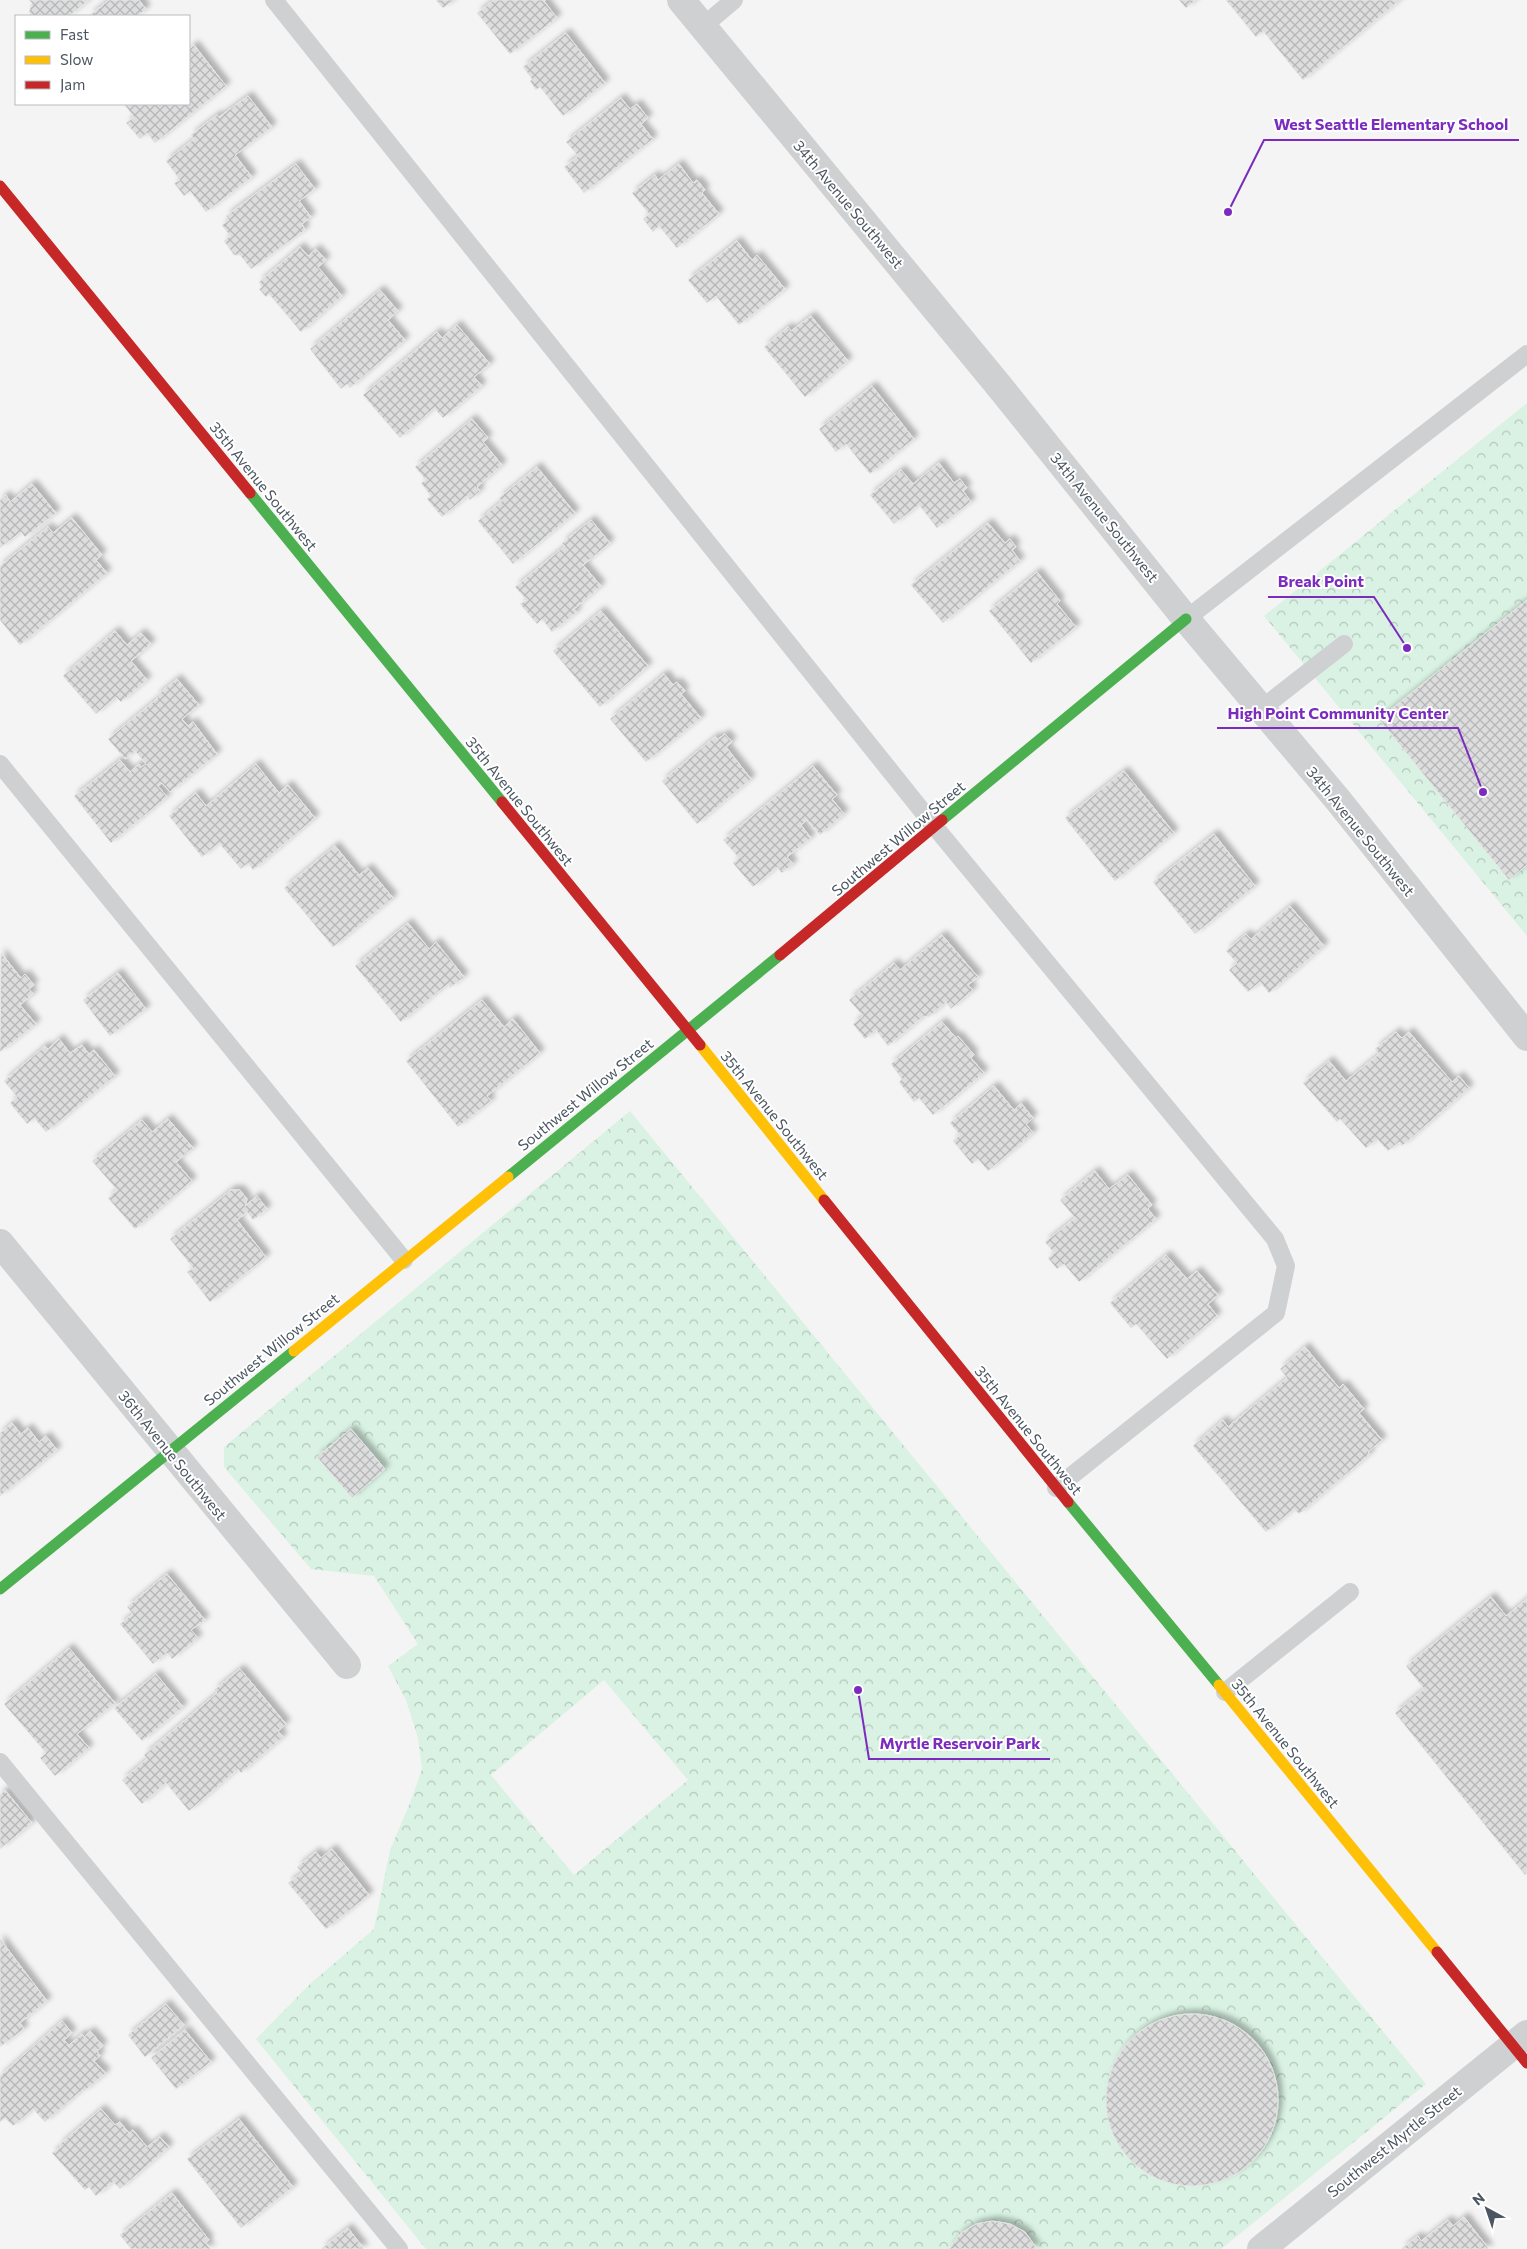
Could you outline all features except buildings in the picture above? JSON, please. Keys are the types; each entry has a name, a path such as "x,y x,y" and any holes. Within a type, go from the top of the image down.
{"main road":[{"name":"35th Avenue Southwest","path":"0,186 688,1031 1056,1488 1522,2047"},
{"name":"Southwest Willow Street","path":"0,1589 688,1031 1186,619"}],"street":[{"name":"34th Avenue Southwest","path":"681,0 1000,386 1186,619 1338,800 1527,1037"},
{"name":"36th Avenue Southwest","path":"0,1243 346,1665"},
{"name":"Southwest Myrtle Street","path":"1261,2249 1522,2047"}],"lane":[{"path":"274,0 935,827 1275,1240 1286,1266 1276,1313 1056,1488"},
{"path":"702,27 734,0"},
{"path":"1186,619 1527,354"},
{"path":"1261,709 1344,644"},
{"path":"0,764 404,1260"},
{"path":"1225,1692 1350,1592"},
{"path":"0,1762 399,2249"}],"green space":[{"path":"1527,403 1527,936 1264,616"},
{"path":"630,1111 1426,2084 1221,2249 426,2249 256,2039 310,1984 374,1929 390,1850 422,1769 418,1738 406,1700 388,1666 418,1644 374,1576 311,1569 224,1467 224,1447","holes":["604,1680 688,1780 574,1875 491,1775"]}],"traffic: fast":[{"path":"250,493 502,802"},
{"path":"942,820 1186,619"},
{"path":"508,1177 780,955"},
{"path":"0,1589 294,1351"},
{"path":"1068,1502 1219,1685"}],"traffic: slow":[{"path":"700,1045 824,1200"},
{"path":"294,1351 508,1177"},
{"path":"1219,1685 1437,1952"}],"traffic: jam":[{"path":"0,186 250,493"},
{"path":"502,802 700,1045"},
{"path":"780,955 942,820"},
{"path":"824,1200 1068,1502"},
{"path":"1437,1952 1527,2063"}],"place":[{"name":"West Seattle Elementary School","path":"1228,212"},
{"name":"Break Point","path":"1407,648"},
{"name":"High Point Community Center","path":"1483,792"},
{"name":"Myrtle Reservoir Park","path":"858,1690"}]}
